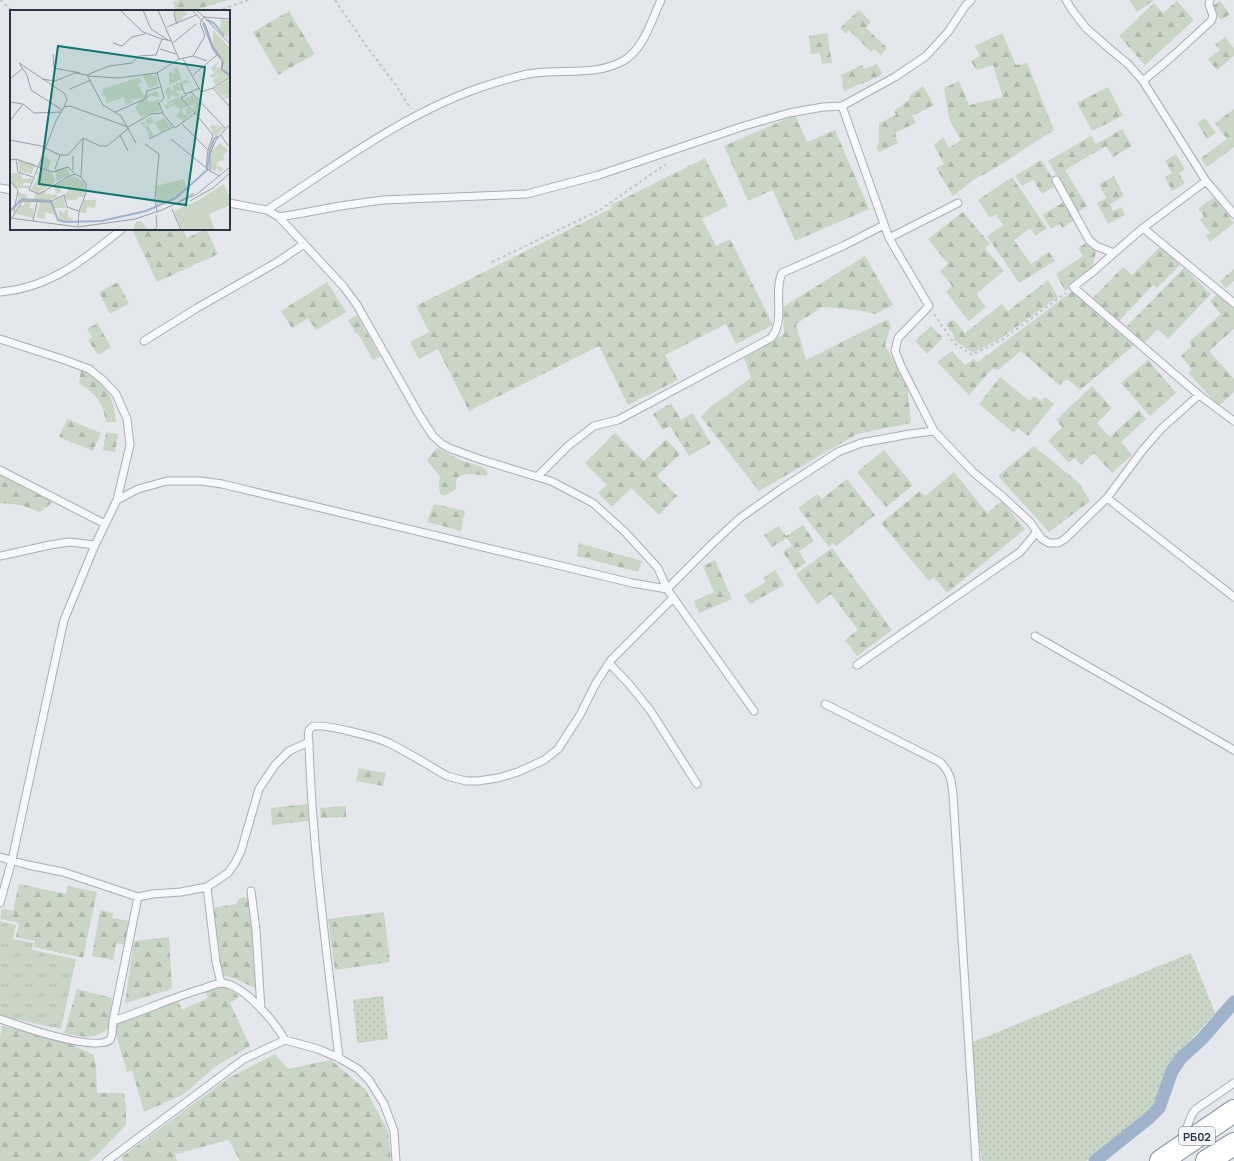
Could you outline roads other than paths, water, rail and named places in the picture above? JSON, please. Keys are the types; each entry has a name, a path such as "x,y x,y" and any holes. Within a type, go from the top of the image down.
{"highway":[{"name":"РБ02","path":"1161,1161 1234,1111"},
{"name":"РБ02","path":"1207,1161 1234,1144"}],"lane":[{"path":"267,210 377,139 442,103 479,88 529,74 592,70 611,67 625,60 635,52 642,42 660,0"},
{"path":"279,217 384,200 526,194 599,175 789,113 823,107 842,106 895,77 926,56 948,32 971,0"},
{"path":"1066,0 1086,28 1128,64 1143,81 1206,181 1234,214"},
{"path":"1143,81 1175,54 1210,21 1213,16 1209,4 1210,0"},
{"path":"842,106 889,238 929,306 898,338 895,351 901,366 934,431 973,472 1030,522 1042,539 1049,543 1058,542 1065,539 1107,498 1142,451 1161,430 1199,395"},
{"path":"1056,180 1088,240 1096,246 1114,253"},
{"path":"1206,181 1143,228 1094,271 1073,287 1199,395 1234,421"},
{"path":"0,188 10,190"},
{"path":"230,203 267,210 279,217 343,286 357,305 420,416 433,436 442,444 457,451 551,481 583,496 601,508 658,568 667,589 754,712"},
{"path":"889,238 958,203"},
{"path":"538,476 568,446 594,426 618,420 771,338 777,326 778,283 782,273 843,246 884,225"},
{"path":"1143,228 1234,303"},
{"path":"0,292 21,289 45,281 85,258 121,230"},
{"path":"144,341 197,308 279,261 304,244"},
{"path":"0,339 89,369 103,380 116,394 127,419 130,445 117,500 94,545 64,620 12,860 0,903"},
{"path":"667,589 740,518 838,452 861,443 934,431"},
{"path":"0,470 105,524"},
{"path":"117,500 138,489 167,481 201,481 222,484 624,581 667,589"},
{"path":"1107,498 1234,597"},
{"path":"857,665 1020,552 1037,532"},
{"path":"0,556 69,542 94,545"},
{"path":"339,1058 322,916 313,819 308,735 312,727 334,728 363,734 388,742 447,776 458,780 478,781 518,772 544,760 558,750 580,715 596,683 609,663 626,644 673,598"},
{"path":"1035,636 1234,750"},
{"path":"609,663 629,684 650,710 697,784"},
{"path":"825,704 940,762 947,770 951,778 976,1161"},
{"path":"0,857 28,865 63,872 138,897 152,894 181,892 207,887 228,873 236,864 259,789 275,765 289,751 309,742"},
{"path":"207,887 220,983"},
{"path":"251,891 256,930 261,1009"},
{"path":"0,1019 60,1038 89,1043 102,1043 110,1040 138,897"},
{"path":"113,1021 220,983 233,987 261,1009 285,1040"},
{"path":"107,1161 244,1059 285,1040 318,1049 339,1058 358,1069 369,1080 384,1104 394,1131 396,1161"},
{"path":"1180,1148 1192,1114 1196,1109 1234,1083"}],"waterway":[{"path":"1095,1161 1149,1118 1159,1108 1172,1071 1181,1058 1202,1039 1234,1002"}]}
